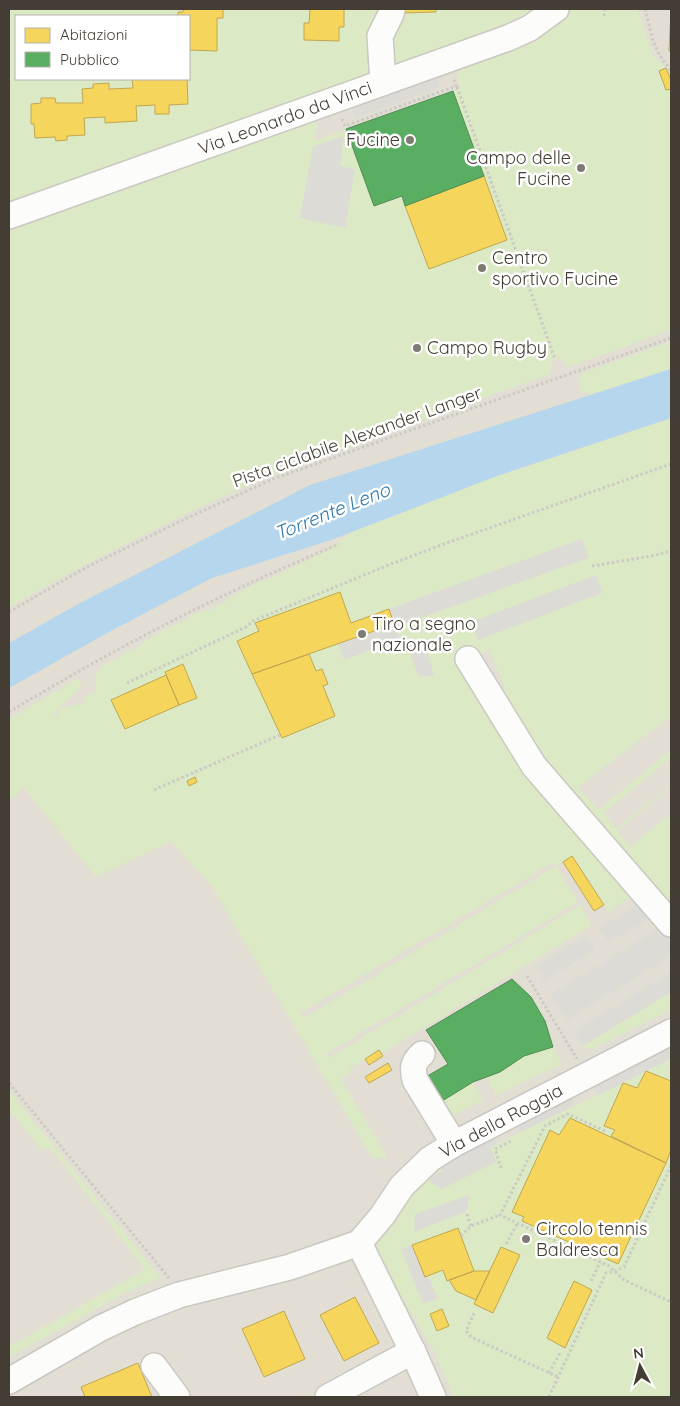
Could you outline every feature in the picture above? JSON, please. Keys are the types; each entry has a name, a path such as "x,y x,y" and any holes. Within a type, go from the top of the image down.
{"street":[{"path":"383,83 380,36 392,14 392,9"},
{"name":"Via Leonardo da Vinci","path":"9,216 508,38 530,28 556,9"},
{"path":"468,659 534,766 671,924"},
{"name":"Via della Roggia","path":"359,1243 382,1216 402,1186 430,1159 454,1144 671,1032"},
{"path":"422,1054 414,1064 415,1080 454,1144"},
{"path":"9,1381 101,1328 135,1312 179,1295 290,1266 359,1243 413,1350 433,1397"},
{"path":"328,1397 413,1350"},
{"path":"154,1366 177,1397"}],"path":[{"path":"604,16 605,9"},
{"path":"645,9 653,41 659,54 671,71"},
{"path":"457,88 555,359"},
{"name":"Pista ciclabile Alexander Langer","path":"9,612 88,566 273,479 671,338"},
{"path":"127,683 246,627 253,620 386,566 671,464"},
{"path":"9,712 162,627 227,594 339,544"},
{"path":"592,566 671,551"},
{"path":"154,790 280,735"},
{"path":"527,976 580,1064"},
{"path":"9,1083 174,1284 179,1295"},
{"path":"461,1236 472,1226 500,1215 545,1126 568,1114 605,1131"},
{"path":"501,1168 495,1150 511,1141"},
{"path":"549,1397 606,1273 624,1267 671,1166"},
{"path":"467,1214 472,1226"},
{"path":"500,1215 609,1266 624,1280 671,1302"},
{"path":"506,1244 516,1224"},
{"path":"591,1281 600,1262"},
{"path":"474,1313 466,1331 471,1336 558,1377"},
{"path":"549,1373 560,1353"}],"shaded area":[{"path":"9,9 671,9 671,1397 9,1397"},
{"path":"434,72 440,87 355,118 350,102"},
{"path":"344,136 340,166 355,169 345,228 300,218 313,146"},
{"path":"582,539 588,558 395,627 400,639 344,660 338,644 394,624 389,609"},
{"path":"596,575 602,593 478,640 471,622"},
{"path":"425,646 434,675 419,677 409,651"},
{"path":"644,901 654,916 609,943 599,928"},
{"path":"664,926 671,938 671,956 567,1020 551,994"},
{"path":"586,936 595,950 544,981 535,966"},
{"path":"671,972 671,992 583,1046 574,1031"},
{"path":"671,1043 671,1058 599,1095 592,1083"},
{"path":"570,1095 575,1105 521,1132 516,1122"},
{"path":"492,1134 497,1144 491,1148 496,1162 442,1189 427,1179 444,1171 439,1162"},
{"path":"469,1195 467,1211 414,1232 415,1214"},
{"path":"412,1245 425,1277 430,1280 438,1299 423,1304 401,1249"}],"green space":[{"path":"9,9 538,9 513,25 9,206"},
{"path":"570,9 637,9 654,57 666,68 671,80 671,330 568,367 560,357 552,360 550,374 259,480 99,557 9,607 9,230 317,119 315,141 461,88 456,72 468,62 536,38 560,22"},
{"path":"671,341 671,369 592,394 582,392 579,382 583,373"},
{"path":"671,418 671,716 578,787 598,810 671,750 671,758 603,813 616,829 671,785 671,787 617,831 630,847 671,814 671,894 667,898 671,903 671,911 633,863 542,760 516,713 512,713 500,701 499,692 505,687 489,651 460,663 472,686 529,770 594,845 591,847 632,896 608,912 572,856 556,866 578,902 326,1054 329,1058 580,905 592,925 381,1054 379,1051 349,1069 351,1072 341,1079 388,1158 372,1158 211,885 171,841 96,877 24,788 9,800 9,719 78,678 82,686 54,713 56,717 61,708 82,704 86,696 96,693 96,675 100,667 116,660 131,649 139,647 145,640 154,637 161,631 183,622 200,611 209,611 215,606 223,604 230,597 259,582 268,580 328,550 352,532 497,476","holes":["554,862 556,866 304,1018 300,1013"]},
{"path":"671,992 671,1010 591,1050 583,1046"},
{"path":"553,1047 562,1064 496,1095 486,1077 500,1072 524,1056"},
{"name":"Circolo tennis Baldresca","path":"671,1059 671,1397 454,1397 434,1351 378,1260 376,1248 379,1248 377,1244 398,1221 398,1216 410,1192 424,1181"},
{"path":"473,1082 483,1100 448,1118 439,1103"},
{"path":"9,1091 161,1278 129,1291 9,1357 9,1347 145,1269 49,1146 42,1151 9,1109"}],"water":[{"name":"Torrente Leno","path":"671,369 671,418 497,476 331,540 212,578 109,632 9,688 9,643 80,603 310,485"}],"building: Abitazioni":[{"path":"183,9 223,9 223,18 217,18 217,51 190,50 190,15 178,15 178,12 183,12"},
{"path":"310,9 344,9 344,27 339,27 339,41 304,40 304,23 309,23"},
{"path":"401,9 436,9 436,12 401,13"},
{"path":"671,9 671,51 669,51"},
{"path":"666,68 671,80 671,89 666,90 659,71"},
{"path":"132,80 187,80 188,104 169,105 169,114 155,114 155,105 136,106 137,121 105,123 105,117 84,118 85,135 67,136 67,140 56,141 55,137 35,138 34,124 31,124 31,104 41,103 41,98 55,98 56,103 83,103 82,89 93,88 93,84 109,83 109,89 133,88"},
{"path":"484,176 507,240 429,269 405,206"},
{"path":"340,592 351,623 389,609 394,624 252,674 237,641 259,631 255,623"},
{"path":"309,654 316,671 322,669 328,684 323,686 335,716 282,738 252,674"},
{"path":"183,664 197,698 179,705 165,672"},
{"path":"166,675 179,705 125,729 111,700"},
{"path":"195,777 197,782 189,786 187,781"},
{"path":"572,856 604,905 594,911 563,862"},
{"path":"379,1050 383,1056 369,1065 365,1059"},
{"path":"388,1063 392,1070 369,1083 365,1077"},
{"path":"646,1071 671,1081 671,1150 666,1163 611,1136 615,1130 604,1126 623,1083 637,1088"},
{"path":"570,1118 666,1163 618,1264 522,1221 524,1217 512,1212 550,1130 559,1135"},
{"path":"458,1228 474,1271 447,1281 443,1270 425,1277 412,1245"},
{"path":"501,1247 520,1255 493,1313 474,1304"},
{"path":"474,1271 490,1271 476,1300 456,1291 449,1280"},
{"path":"574,1281 592,1290 565,1348 547,1338"},
{"path":"355,1297 379,1343 344,1361 320,1315"},
{"path":"442,1309 449,1326 437,1331 430,1314"},
{"path":"284,1311 305,1359 264,1377 242,1329"},
{"path":"138,1363 152,1397 85,1397 81,1387"}],"building: Pubblico":[{"name":"Fucine","path":"453,91 484,176 405,206 402,196 374,206 346,129"},
{"path":"512,979 531,997 545,1021 553,1047 524,1056 500,1072 473,1082 439,1103 424,1078 448,1064 426,1030"}],"place":[{"name":"Fucine","path":"410,140"},
{"name":"Campo delle Fucine","path":"581,168"},
{"name":"Centro sportivo Fucine","path":"482,268"},
{"name":"Campo Rugby","path":"417,348"},
{"name":"Tiro a segno nazionale","path":"362,634"},
{"name":"Circolo tennis Baldresca","path":"526,1239"}]}
